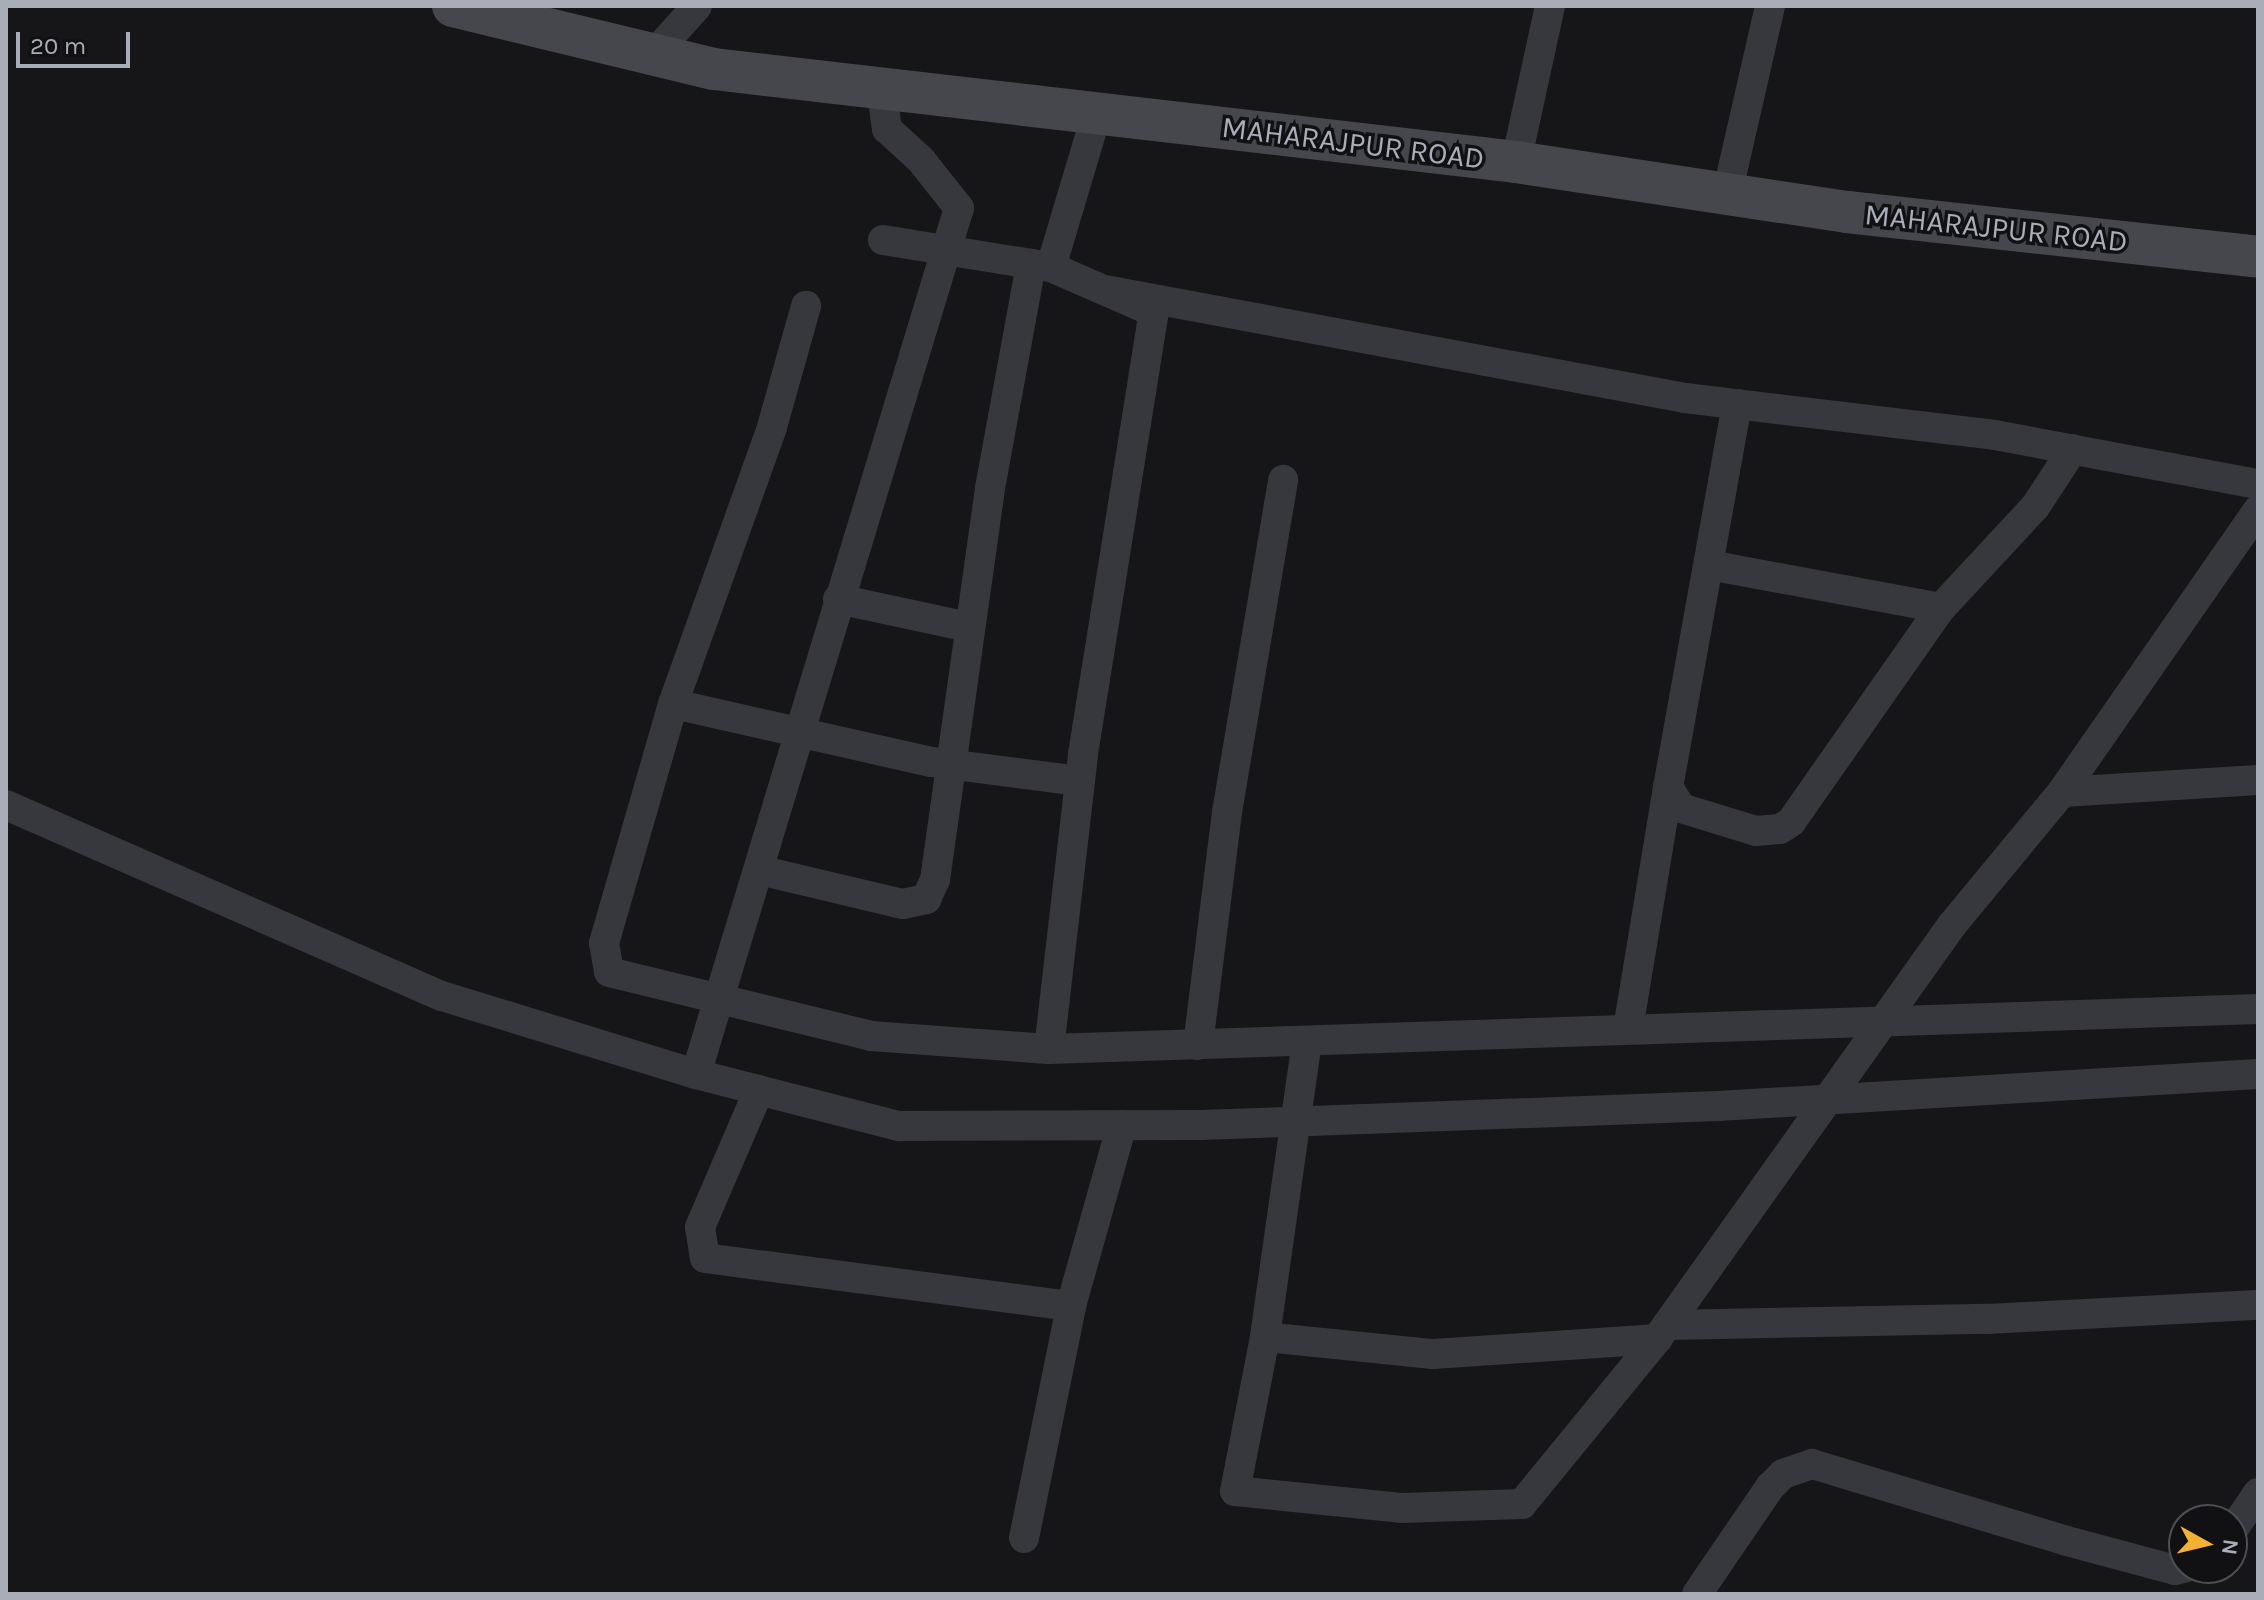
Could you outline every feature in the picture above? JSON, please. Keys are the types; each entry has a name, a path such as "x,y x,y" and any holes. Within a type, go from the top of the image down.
{"street":[{"name":"MAHARAJPUR ROAD","path":"453,6 714,69 1516,162 1727,194 2258,257"},
{"path":"654,54 697,6"},
{"path":"1516,162 1550,6"},
{"path":"1727,194 1770,6"},
{"path":"696,1074 716,996 759,870 838,599 959,208 921,160 887,129 881,87"},
{"path":"759,870 903,904 926,899 935,880 969,627 1041,265 1097,113"},
{"path":"883,240 1041,265 1154,312 1080,781 1049,1049"},
{"path":"1105,290 1737,404 2073,449 2258,484"},
{"path":"806,306 772,427 673,704 604,943 609,972 871,1036 1049,1049 2258,1009"},
{"path":"1628,1029 1737,404"},
{"path":"1668,787 1681,808 1692,813 1756,831 1780,829 1791,822 1941,608 2035,507 2073,449"},
{"path":"1198,1045 1227,812 1283,480"},
{"path":"1307,1041 1265,1337 1235,1491 1401,1508 1522,1504 1662,1332 1952,925 2062,792 2258,510"},
{"path":"1709,565 1941,608"},
{"path":"838,599 969,627"},
{"path":"673,704 951,764 1080,781"},
{"path":"2062,792 2258,780"},
{"path":"6,805 442,996 696,1074 899,1126 1296,1122 1825,1100 2258,1074"},
{"path":"759,1090 700,1227 705,1258 1071,1306"},
{"path":"1024,1538 1071,1306 1122,1125"},
{"path":"1265,1337 1433,1354 1662,1332 2258,1305"},
{"path":"1697,1594 1770,1487 1783,1474 1812,1464 2168,1568"}]}
